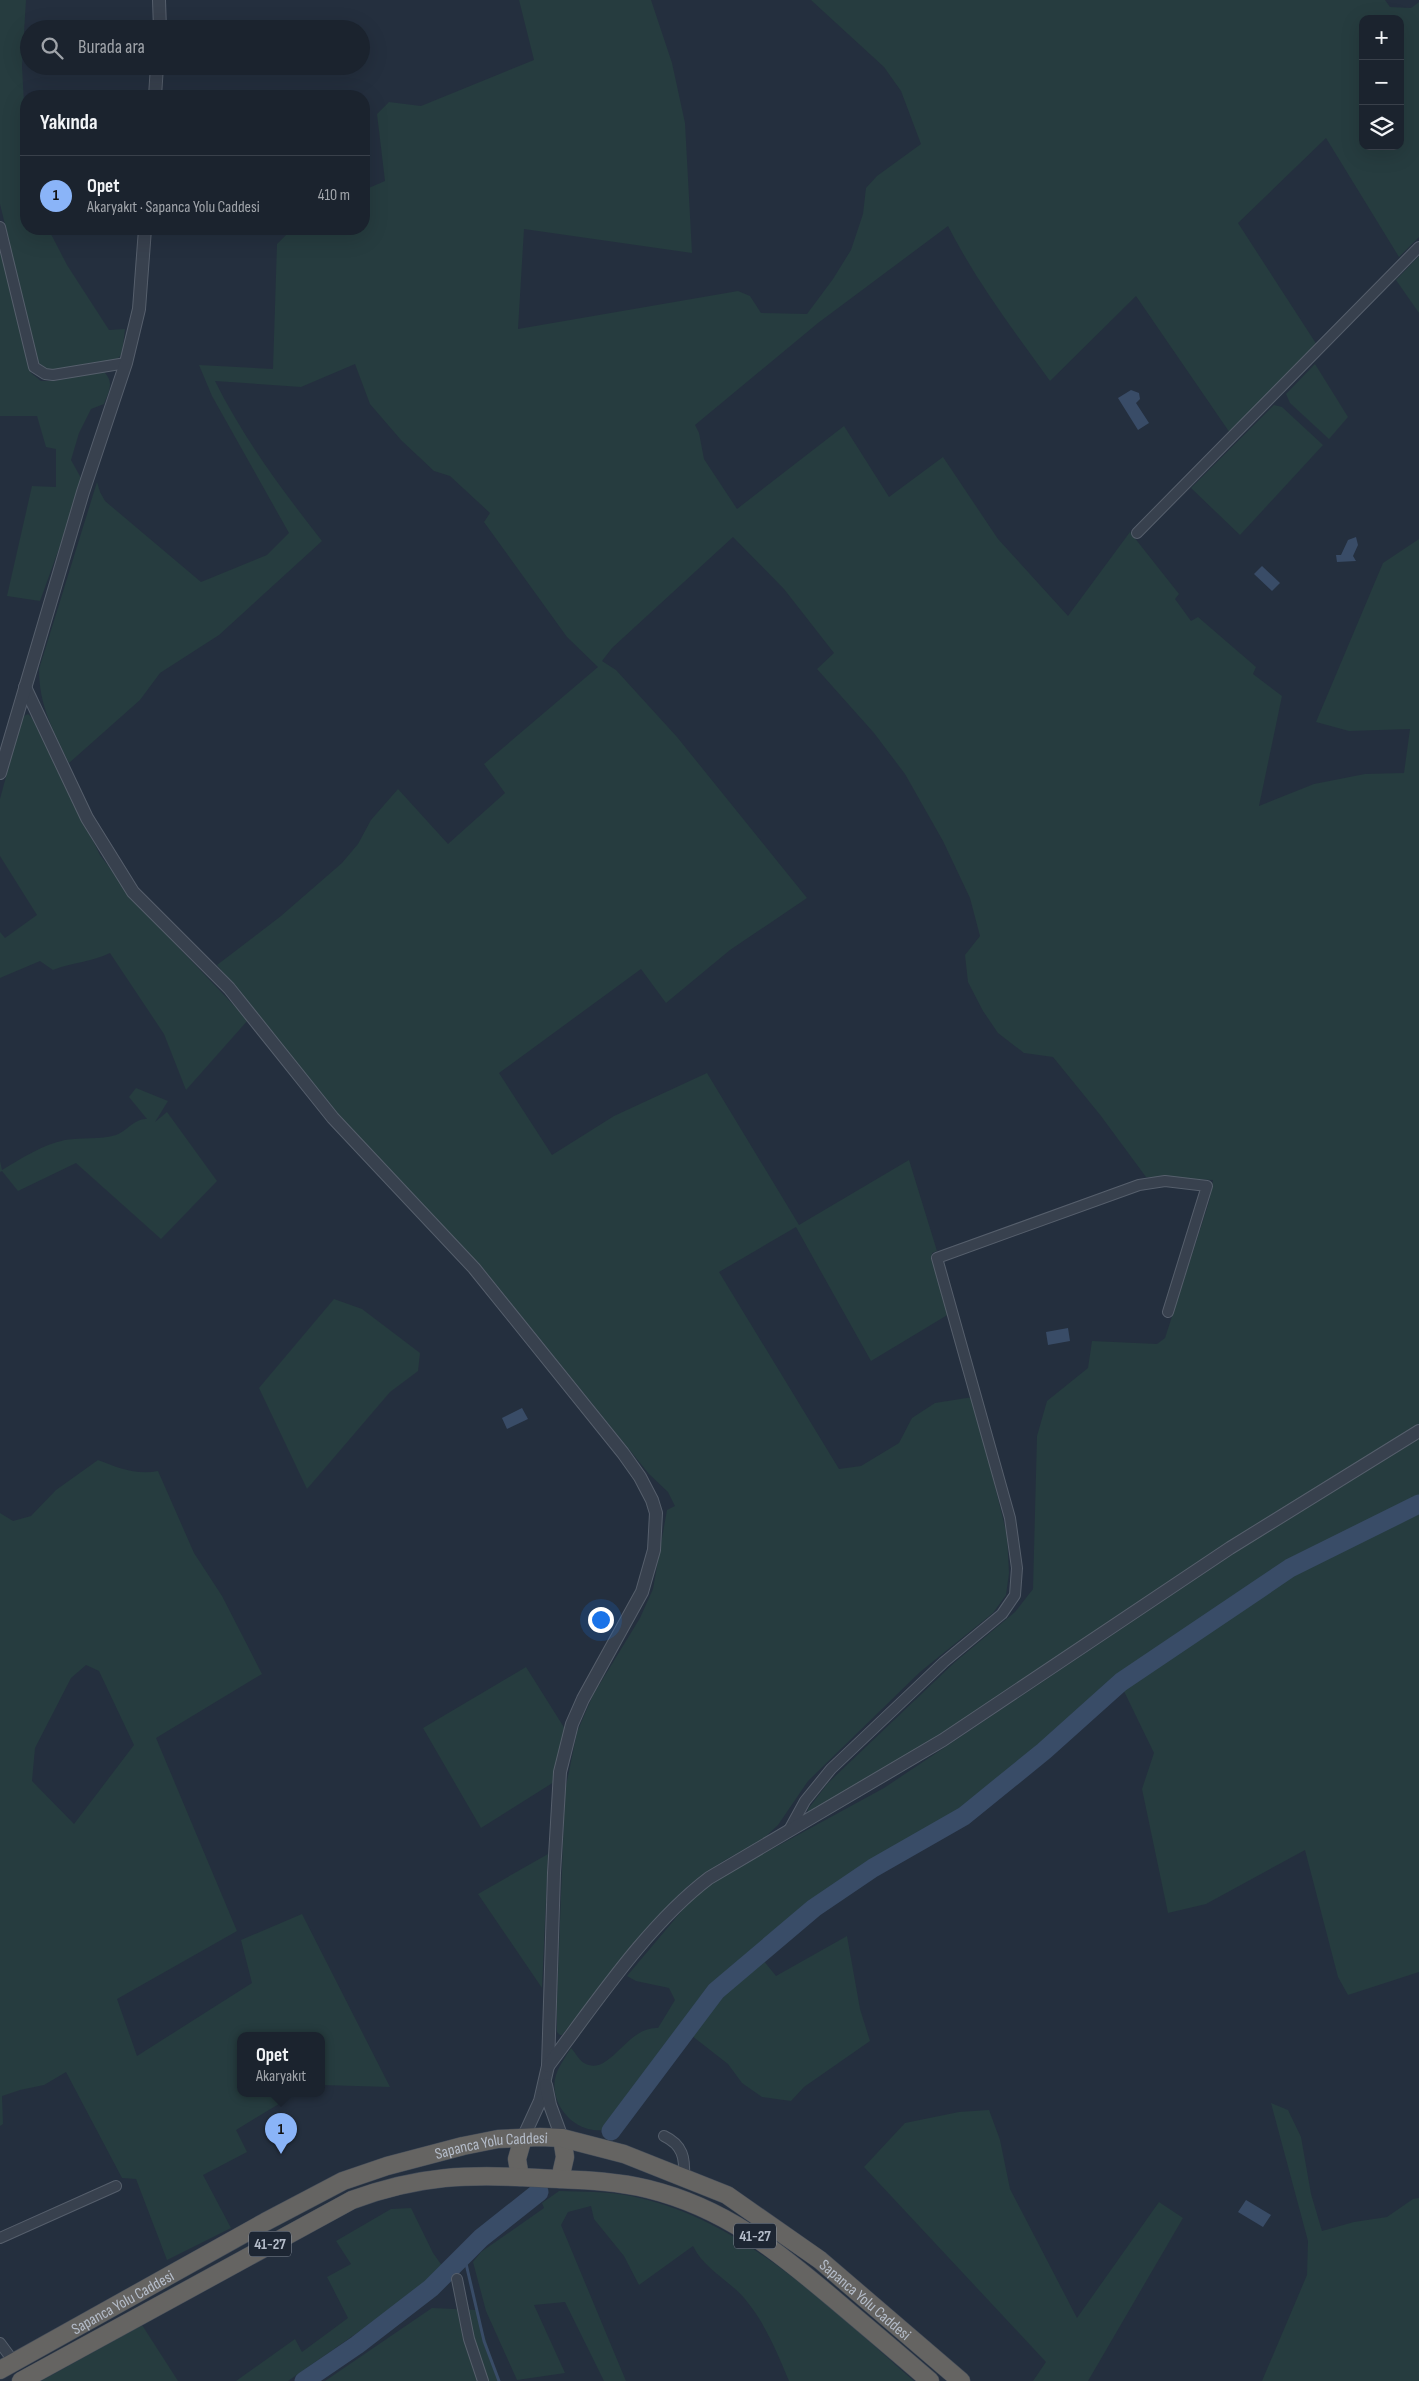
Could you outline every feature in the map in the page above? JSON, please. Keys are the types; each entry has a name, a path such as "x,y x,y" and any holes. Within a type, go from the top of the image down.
{"highway":[{"path":"520,2177 517,2159 523,2138"},
{"name":"Sapanca Yolu Caddesi","path":"7,2366 265,2222 343,2181 387,2166 498,2139 562,2138 624,2154 728,2195 820,2260 960,2381"},
{"path":"560,2179 565,2157 562,2138"},
{"name":"Sapanca Yolu Caddesi","path":"21,2381 352,2200 384,2188 441,2177 520,2177 606,2181 648,2189 704,2209 750,2232 790,2262 930,2381"}],"street":[{"path":"159,0 160,20"},
{"path":"155,90 156,75"},
{"path":"0,227 34,366 38,371 53,375 126,363"},
{"path":"0,773 83,492 126,363 139,309 145,235"},
{"path":"1137,533 1419,248"},
{"path":"25,687 87,818 133,892 229,988 332,1118 474,1268 623,1453 640,1477 652,1500 656,1513 656,1528 654,1550 647,1578 630,1616 582,1699 572,1724 560,1772 554,1873 548,2066 540,2101 523,2138"},
{"path":"788,1832 805,1801 831,1769 937,1668 1002,1614 1015,1595 1017,1568 1010,1518 937,1258 1139,1185 1165,1181 1207,1186 1168,1312"},
{"path":"548,2066 624,1967 679,1904 709,1878 943,1740 1230,1548 1419,1431"},
{"path":"545,2080 550,2105 562,2138"},
{"path":"664,2136 674,2141 682,2150 685,2160 684,2177"},
{"path":"0,2238 116,2186"},
{"path":"457,2279 469,2339 483,2381"},
{"path":"0,2343 7,2366"}],"green space":[{"path":"0,0 26,0 25,20 20,20 20,75 22,75 23,90 20,90 20,235 51,235 67,265 109,330 125,329 122,354 116,360 53,371 44,370 39,365 0,204"},
{"path":"519,0 651,0 672,63 685,123 692,253 524,229 518,329 738,291 750,296 761,313 807,314 833,279 851,250 863,214 866,188 877,176 921,144 901,91 884,67 811,0 1385,0 1390,7 1411,8 1419,2 1419,237 1399,257 1326,138 1238,223 1317,345 1230,433 1136,296 1050,381 983,286 948,226 818,323 695,425 699,433 704,459 737,509 844,426 889,497 943,457 998,539 1068,616 1130,532 1179,594 1175,599 1191,621 1198,617 1256,667 1253,674 1282,696 1259,806 1314,784 1365,774 1404,773 1410,729 1349,731 1316,722 1383,563 1419,539 1419,1425 981,1709 888,1768 808,1814 808,1809 828,1783 955,1662 1015,1612 1033,1589 1037,1436 1047,1401 1088,1368 1092,1341 1157,1344 1165,1338 1209,1202 1213,1180 1146,1177 1101,1116 1053,1057 1024,1053 998,1033 983,1011 968,982 965,955 980,936 970,898 943,841 905,774 874,733 817,669 834,653 784,589 733,537 612,648 602,661 616,670 677,737 807,898 730,950 666,1003 641,969 499,1073 552,1155 614,1116 707,1073 799,1225 909,1160 937,1251 932,1253 949,1314 871,1361 796,1227 719,1272 839,1469 861,1466 899,1443 912,1418 935,1403 973,1397 1007,1535 1009,1573 1006,1595 993,1613 920,1672 808,1781 778,1825 762,1840 725,1860 688,1886 660,1915 562,2035 557,2032 557,2000 565,1791 577,1732 593,1695 640,1618 653,1589 667,1510 675,1506 668,1492 649,1474 481,1266 347,1125 217,965 281,916 342,863 358,844 371,820 398,789 448,844 505,793 484,764 598,667 567,637 484,522 490,513 450,476 434,471 401,440 370,404 355,364 301,387 215,381 238,423 264,464 322,541 219,635 160,673 140,700 69,763 52,729 41,695 39,669 97,482 105,501 201,582 267,555 289,533 212,396 199,365 273,369 277,244 286,235 370,235 370,187 385,181 377,114 389,102 421,106 534,60"},
{"path":"0,249 31,373 41,381 54,381 103,371 110,383 104,404 91,409 79,433 71,460 81,478 61,543 40,601 7,596 32,486 56,487 56,449 46,447 37,416 0,416"},
{"path":"1419,256 1419,313 1396,280"},
{"path":"1315,364 1348,417 1329,439 1290,403 1286,394"},
{"path":"1274,405 1282,407 1323,445 1240,535 1191,488"},
{"path":"28,714 32,718 100,855 136,903 248,1020 186,1090 164,1034 110,953 53,970 40,961 0,978 0,932 5,938 37,915 0,856 0,799 22,717"},
{"path":"136,1088 168,1101 155,1122 167,1112 217,1181 161,1239 76,1163 18,1191 2,1171 0,1172 0,1161 2,1170 48,1145 65,1140 116,1135 135,1123 147,1119 129,1097"},
{"path":"334,1299 362,1309 420,1353 418,1371 390,1392 307,1489 259,1388"},
{"path":"1419,1439 1419,1972 1348,1995 1338,1977 1305,1850 1206,1904 1168,1913 1142,1789 1154,1753 1120,1683 964,1816 873,1868 814,1908 759,1955 776,1976 847,1936 860,2009 870,2041 804,2087 791,2101 762,2097 742,2083 728,2064 687,2032 611,2131 588,2129 580,2126 566,2115 557,2101 554,2084 559,2068 571,2048 584,2063 593,2066 602,2064 637,2035 647,2030 658,2028 675,2000 669,1988 636,1981 627,1976 696,1894 737,1868 884,1788 1245,1546"},
{"path":"98,1460 135,1471 158,1471 194,1553 222,1596 262,1674 156,1738 237,1931 117,1999 137,2056 252,1983 241,1940 302,1914 390,2087 325,2085 325,2032 237,2032 237,2097 290,2097 236,2130 247,2152 203,2175 231,2228 167,2260 136,2179 122,2178 66,2072 44,2085 2,2096 3,2124 0,2126 0,1513 13,1521 31,1516 56,1490","holes":["86,1665 99,1671 134,1745 74,1824 32,1781 35,1748 71,1678"]},
{"path":"526,1667 565,1729 558,1754 554,1782 481,1828 423,1728"},
{"path":"548,1854 542,1988 478,1894"},
{"path":"1271,2103 1288,2110 1301,2137 1311,2194 1322,2231 1354,2222 1387,2217 1413,2199 1419,2198 1419,2381 1262,2381 1307,2275 1308,2241"},
{"path":"989,2110 1000,2140 1010,2189 1077,2318 1159,2202 1183,2218 1088,2381 1033,2381 1046,2362 864,2167 905,2123 959,2112"},
{"path":"559,2191 622,2194 672,2207 710,2224 747,2245 783,2270 914,2381 789,2381 770,2338 752,2308 739,2292 710,2268 693,2246 639,2285 624,2256 594,2219 591,2206 568,2212 561,2225 626,2381 604,2381 565,2302 534,2305 565,2373 517,2380 486,2311 473,2262 481,2252 544,2208 542,2203"},
{"path":"411,2208 433,2253 443,2267 390,2310 288,2381 236,2381 295,2339 302,2352 348,2318 327,2277 351,2264 336,2241 391,2209"},
{"path":"432,2308 476,2310 499,2381 325,2381"},
{"path":"142,2325 178,2381 41,2381"}],"water":[{"path":"1131,390 1139,393 1140,399 1136,403 1149,423 1138,430 1118,398"},
{"path":"1356,537 1358,545 1353,556 1356,561 1337,562 1336,555 1341,555 1348,540"},
{"path":"1262,566 1280,583 1272,591 1254,574"},
{"path":"1068,1328 1070,1341 1048,1345 1046,1332"},
{"path":"522,1408 528,1419 507,1429 502,1418"},
{"path":"1246,2200 1271,2215 1263,2227 1238,2212"}],"waterway":[{"path":"611,2131 716,1991 814,1908 873,1868 964,1816 1044,1751 1121,1682 1290,1568 1419,1504"},
{"path":"304,2381 357,2345 431,2288 481,2238 539,2192"},
{"path":"464,2255 484,2341 499,2381"}],"place":[{"name":"Opet","path":"281,2154"}]}
